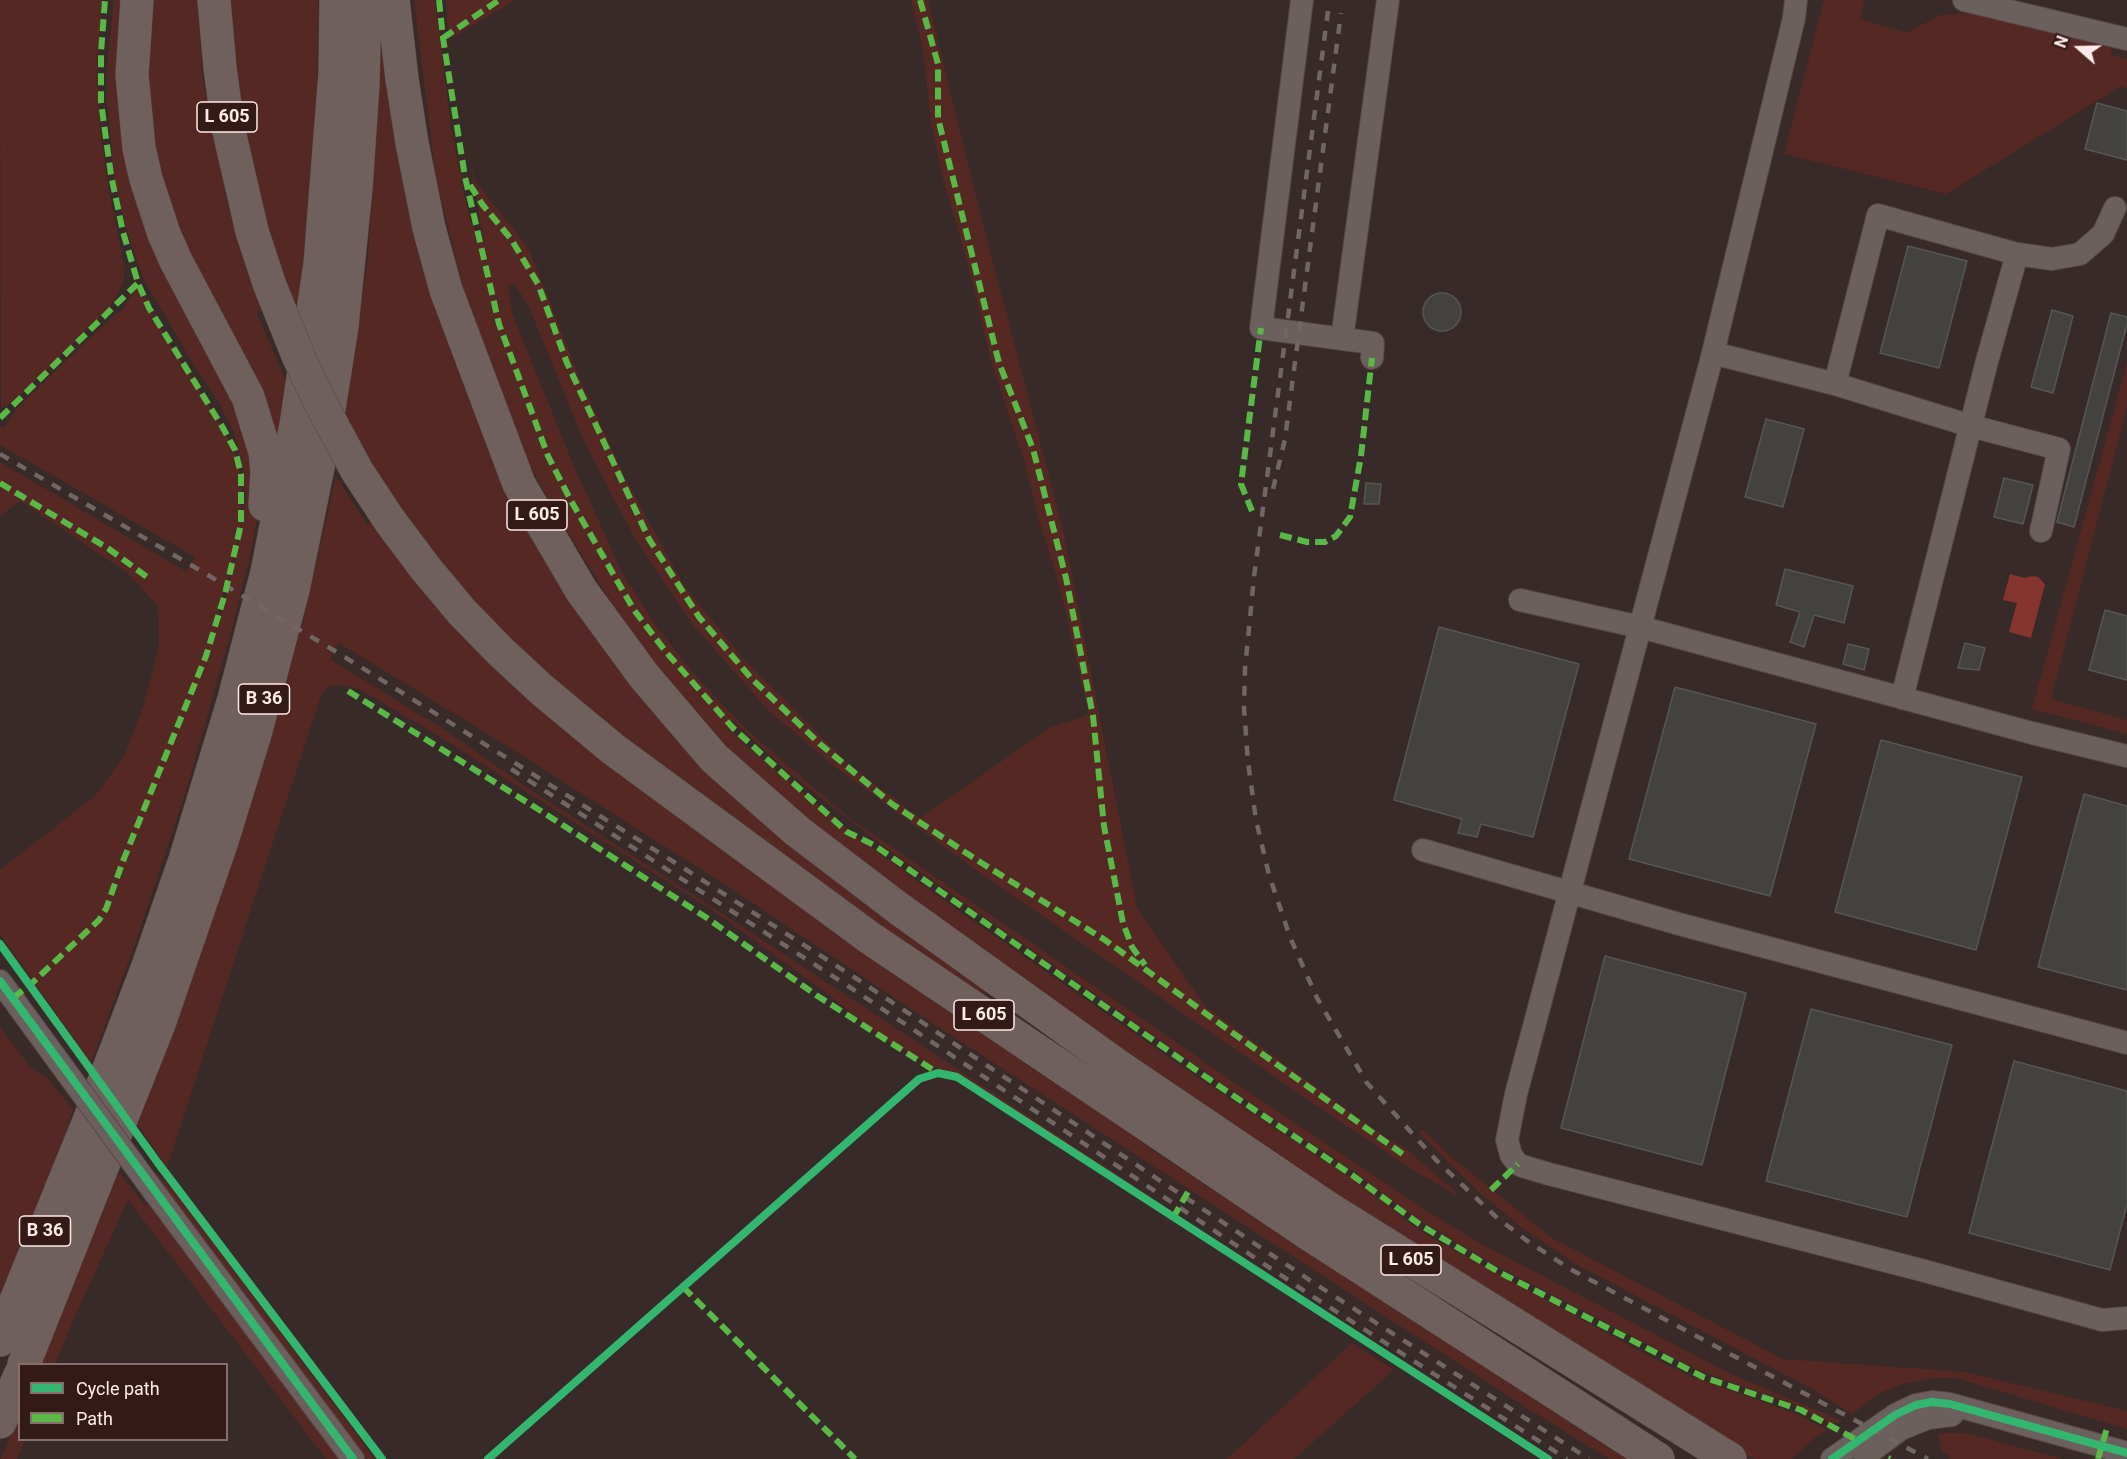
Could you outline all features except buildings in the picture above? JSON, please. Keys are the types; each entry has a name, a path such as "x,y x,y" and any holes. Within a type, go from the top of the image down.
{"highway":[{"path":"137,0 134,17 132,75 139,148 146,179 164,234 176,261 248,397 265,452 267,493 236,647 234,699"},
{"name":"L 605","path":"214,0 228,127 252,231 269,283 303,367 357,471 390,520 426,569 462,612 500,651 542,690 632,763 870,938 1308,1234 1658,1459"},
{"name":"B 36","path":"0,1340 89,1121 147,969 185,860 234,699 269,562 296,425 311,333 327,190 335,73 336,0"},
{"name":"B 36","path":"25,1363 159,1024 229,819 255,734 293,590 324,438 342,326 356,188 363,85 365,0"},
{"name":"L 605","path":"393,0 406,111 429,228 446,290 519,484 581,590 644,676 714,758 797,831 898,908 1128,1072 1328,1208 1730,1459"},
{"path":"0,1422 18,1380"}],"street":[{"path":"1302,0 1261,328 1373,343 1372,358"},
{"path":"1342,339 1388,0"},
{"path":"1796,0 1794,18 1713,353 1516,1094 1507,1140 1511,1155 1518,1164 1549,1174 1898,1264 2102,1320 2127,1318"},
{"path":"1964,0 2127,39"},
{"path":"1835,384 1878,215 2016,254 2052,259 2080,254 2103,234 2115,208"},
{"path":"1902,698 2016,254"},
{"path":"1713,353 1835,384 1971,426 2059,449 2042,531"},
{"path":"1520,600 1640,627 2127,756"},
{"path":"1423,850 1679,924 2127,1043"},
{"path":"0,981 353,1459"},
{"path":"1832,1459 1872,1430 1916,1405 1932,1402 1950,1404 2127,1453"},
{"path":"1865,1459 1888,1438 1914,1423 1928,1418 1978,1413"}],"shaded area":[{"path":"0,0 102,0 97,62 100,128 109,191 125,269 123,283 110,306 24,392 1,408"},
{"path":"114,0 129,0 126,99 236,388 259,507 250,556 230,636 186,791 134,947 91,1063 0,934 0,870 96,795 124,756 144,704 159,645 158,606 126,572 20,501 0,516 0,462 187,572 195,557 0,445 0,426 4,428 18,407 114,315 122,311 138,283 164,334 223,428 238,460 242,487 241,524 215,627 218,629 238,550 246,494 243,468 234,433 219,402 195,367 143,278 125,225 115,182 107,103 107,68"},
{"path":"145,0 198,0 202,74 228,206 262,310 257,313 288,386 275,451 199,295 143,131"},
{"path":"225,0 318,0 317,98 308,215 297,314 256,203"},
{"path":"380,0 417,224 596,629 988,989 983,994 920,955 566,698 438,567 374,467 344,415 368,258"},
{"path":"414,0 435,0 451,127 470,221 485,246 470,163 476,182 529,249 577,372 626,480 685,587 744,659 847,763 920,818 1049,728 1089,715 1060,588 1025,463 991,360 970,272 943,179 931,123 923,48 911,0 928,0 979,209 1063,530 1137,908 1205,1006 1389,1140 1404,1147 1455,1191 1457,1196 1405,1165 1304,1097 976,870 835,767 769,711 693,625 637,542 585,444 529,307 514,283 508,287 512,313 575,469 623,574 657,627 694,674 748,731 848,817 1228,1078 1432,1214 1478,1242 1729,1373 1842,1421 1832,1424 1789,1402 1693,1368 1491,1263 1415,1217 1336,1159 1214,1078 886,848 791,775 732,720 726,725 745,745 861,840 1200,1079 1360,1184 1434,1239 1653,1358 1688,1375 1799,1415 1827,1430 1813,1439 1792,1459 1755,1459 1736,1451 1320,1183 1174,1085 885,882 753,776 705,724 616,610 556,514 530,465 500,396 465,295 436,178"},
{"path":"446,0 516,0 448,40"},
{"path":"1824,0 1864,0 1860,19 1907,33 1940,15 1967,13 2012,21 2112,48 2111,55 2127,59 2127,88 2121,86 1946,194 1784,154"},
{"path":"2127,363 2127,407 2051,699 2127,720 2127,734 2032,709"},
{"path":"336,476 367,525 371,522 529,700 592,752 1157,1153 1626,1459 1609,1459 1527,1408 920,1015 735,891 496,739 339,643 330,659 446,731 534,792 720,912 1178,1215 958,1075 939,1069 890,1043 825,992 718,914 442,738 361,690 343,685 329,686 321,695 167,1167 138,1125 200,957 248,814 303,622"},
{"path":"2010,574 2025,578 2038,577 2045,584 2031,638 2009,632 2017,603 2003,600"},
{"path":"0,1027 30,1067 47,1078 73,1109 60,1150 0,1298"},
{"path":"1423,1129 1454,1159 1552,1238 1783,1359 1966,1372 2127,1411 2127,1429 1956,1378 1932,1378 1902,1384 1878,1394 1852,1414 1814,1390 1574,1263 1522,1228 1479,1192 1419,1133"},
{"path":"119,1172 145,1206 148,1204 201,1271 339,1459 326,1459 128,1200 55,1363 41,1363"},
{"path":"159,1175 177,1194 375,1459 366,1459 157,1176"},
{"path":"1352,1343 1394,1370 1294,1459 1227,1459"},
{"path":"18,1418 18,1441 25,1441 17,1459 1,1459"},
{"path":"1965,1433 2064,1459 1949,1459 1950,1456 1942,1451 1938,1434"}],"railway":[{"path":"1328,11 1254,577 1245,669 1244,708 1256,820 1269,875 1290,937 1317,998 1367,1083 1436,1160 1495,1216 1570,1269 1928,1459"},
{"path":"1273,489 1285,439 1341,13"},
{"path":"0,454 335,651 674,862 854,977 1320,1287 1589,1459"},
{"path":"511,769 848,986 1312,1296 1567,1459"}],"marked path":[{"path":"13,998 99,920 106,909 123,861 206,656 225,594 241,524 241,474 235,450 149,308 138,283 123,232 111,175 101,102 101,52 105,0"},
{"path":"439,0 465,177 499,324 548,456 634,610 666,652 733,728 847,832 874,845 1219,1086 1352,1175 1422,1226 1497,1271 1703,1377 1801,1410 1857,1440"},
{"path":"443,38 499,0"},
{"path":"920,0 938,64 938,118 999,363 1033,449 1066,578 1093,716 1104,826 1123,923 1132,947 1145,965"},
{"path":"470,185 482,204 511,239 538,284 567,363 649,539 699,617 751,678 820,744 892,804 1105,940 1404,1155"},
{"path":"0,418 138,283"},
{"path":"1252,511 1241,484 1261,328"},
{"path":"1280,535 1307,542 1325,542 1336,536 1350,517 1361,456 1372,358"},
{"path":"0,483 109,549 147,577"},
{"path":"348,691 707,918 816,995 938,1073"},
{"path":"1491,1190 1518,1164"},
{"path":"1173,1218 1189,1190"},
{"path":"683,1287 855,1459"},
{"path":"2098,1459 2107,1428"}],"cycle path":[{"path":"0,944 158,1163 382,1459"},
{"path":"0,981 353,1459"},
{"path":"488,1459 919,1079 938,1073 957,1077 1548,1459"},
{"path":"1832,1459 1895,1415 1916,1405 1932,1402 1950,1404 2127,1453"}]}
